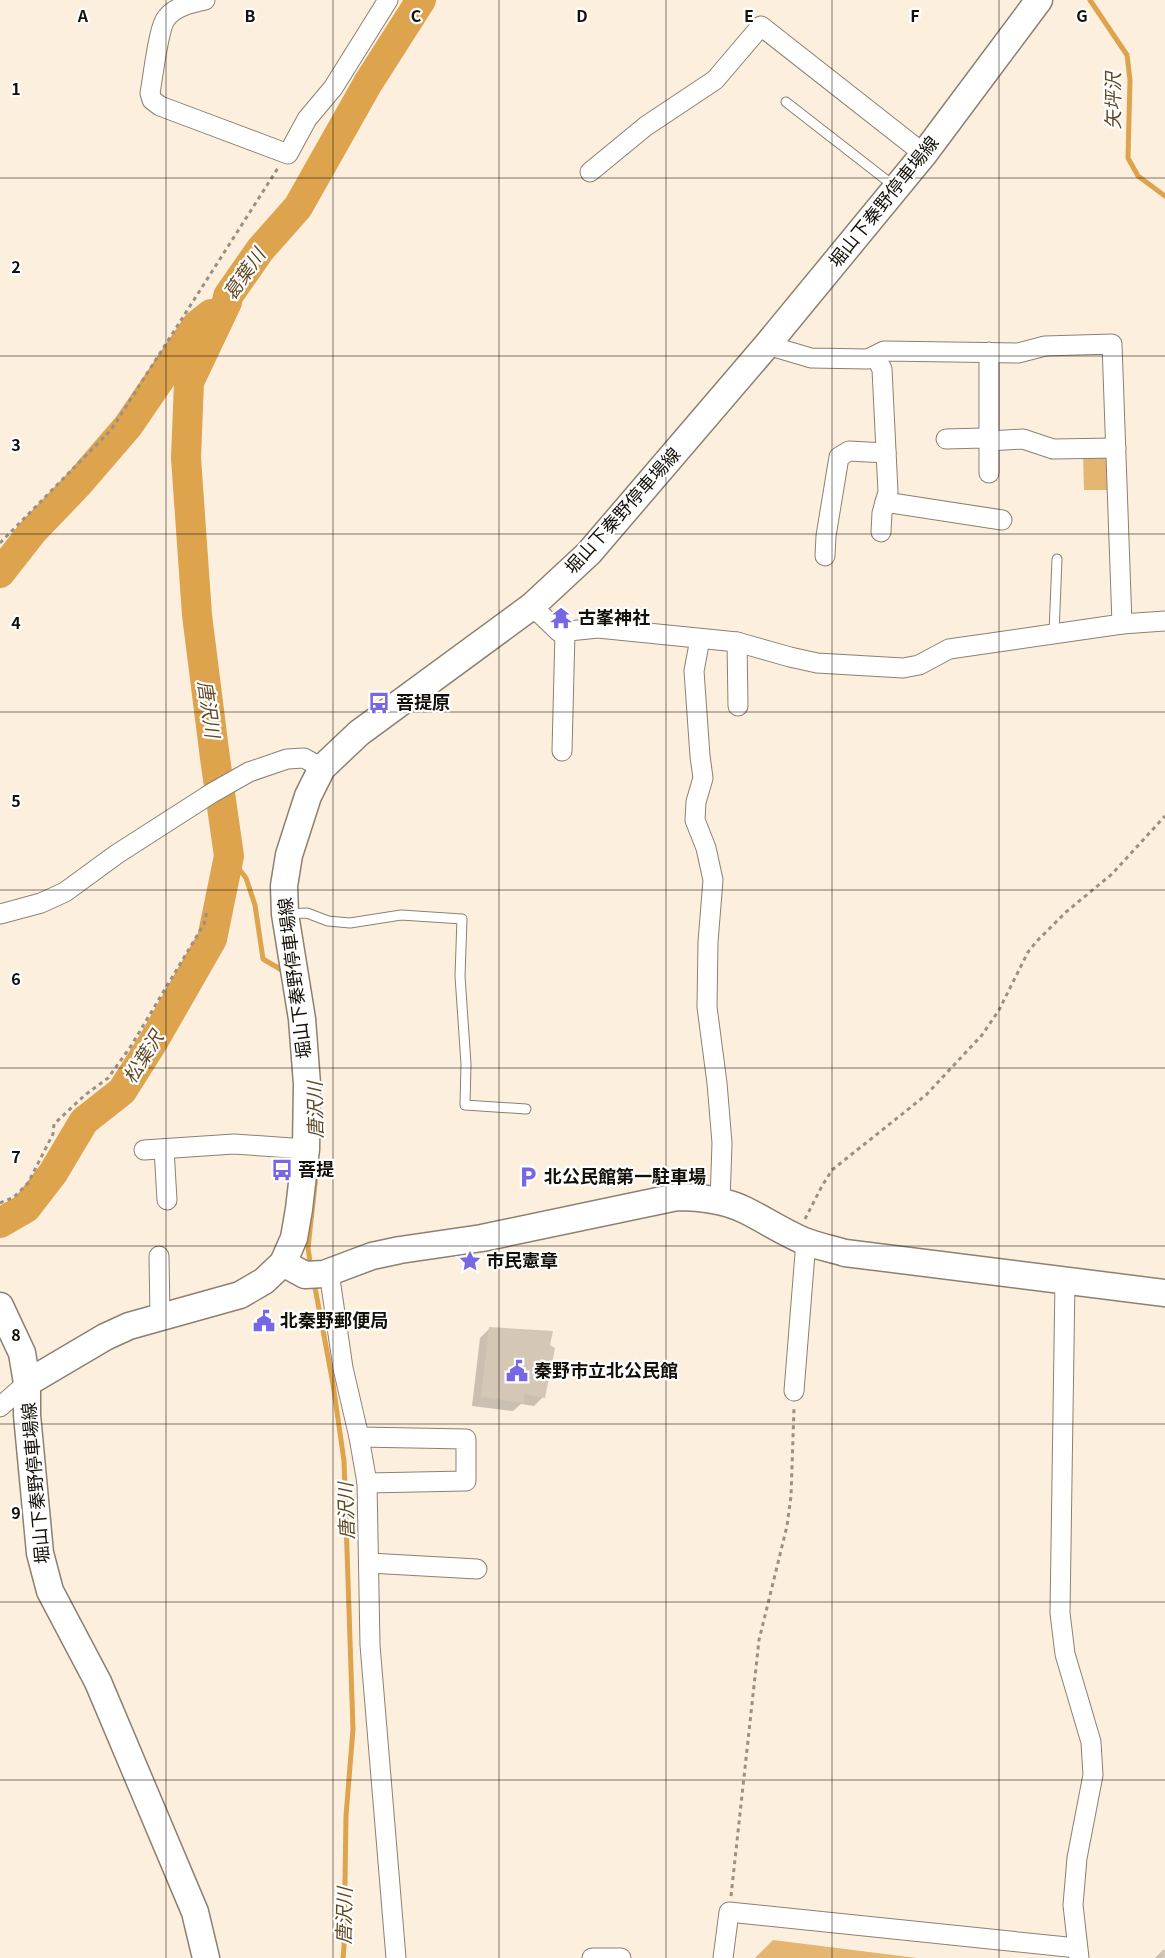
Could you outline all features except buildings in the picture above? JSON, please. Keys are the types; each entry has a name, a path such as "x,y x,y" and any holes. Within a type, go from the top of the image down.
{"main road":[{"name":"堀山下秦野停車場線","path":"206,1958 195,1912 126,1747 98,1682 50,1591 46,1579 40,1553 33,1487 27,1415 28,1384 105,1337 129,1326 240,1295 264,1281 310,1271 294,1238 306,1149 307,1084 302,1019 285,914 284,886 289,855 308,796 322,768 359,733 532,606 589,553 767,345 924,154 1039,0"},
{"path":"310,1271 400,1250 482,1238 677,1197 699,1197 745,1210 802,1240 845,1253 1165,1293"},
{"path":"0,1306 22,1353 28,1384"}],"street":[{"path":"205,0 177,9 165,20 161,32 150,93 152,100 160,106 288,154 307,119 333,88 388,0"},
{"path":"590,172 646,126 715,80 761,26 924,154"},
{"path":"767,345 811,358 868,358 884,351 1018,353 1045,346 1112,344 1122,624"},
{"path":"989,352 989,473"},
{"path":"875,356 882,369 888,492 882,513 881,532"},
{"path":"946,439 983,438 989,441 1024,439 1053,449 1116,448"},
{"path":"825,556 826,536 839,457 849,451 886,453"},
{"path":"885,502 1002,520"},
{"path":"532,606 559,632 598,628 737,642 817,663 903,668 919,665 949,649 1054,633 1165,620"},
{"path":"562,751 564,632"},
{"path":"700,639 694,672 703,778 696,802 696,820 706,848 713,880 708,942 707,1007 717,1083 722,1143 720,1202"},
{"path":"737,642 738,706"},
{"path":"0,914 41,903 65,892 117,854 212,793 249,772 287,759 304,758 322,768"},
{"path":"144,1150 234,1144 306,1149"},
{"path":"164,1149 168,1200"},
{"path":"794,1391 802,1240"},
{"path":"159,1256 160,1316"},
{"path":"310,1271 343,1368 359,1437 367,1483 370,1645 396,1958"},
{"path":"723,1958 729,1912 1078,1953 1073,1905 1076,1868 1093,1775 1090,1742 1065,1654 1060,1613 1065,1280"},
{"path":"0,1407 28,1384"},
{"path":"359,1437 466,1438 466,1480 367,1483"},
{"path":"369,1563 477,1569"},
{"path":"592,1958 621,1958"}],"lane":[{"path":"786,102 896,187"},
{"path":"1054,633 1057,559"},
{"path":"285,914 307,914 328,921 350,924 401,915 462,919 460,976 466,1064 465,1105 526,1109"}],"path":[{"path":"0,543 111,430 288,154"},
{"path":"802,1240 803,1222 832,1170 926,1095 982,1035 1003,1004 1028,952 1037,941 1066,912 1112,874 1165,816"},
{"path":"0,1204 14,1197 28,1183 53,1134 54,1124 85,1095 108,1078 131,1046 204,924 206,911"},
{"path":"729,1912 759,1640 787,1526 791,1496 794,1391"}],"shaded area":[{"path":"1083,454 1106,454 1111,461 1111,490 1084,490"},
{"path":"773,1940 917,1958 755,1958"}],"waterway":[{"name":"唐沢川","path":"0,1223 26,1208 53,1173 84,1121 122,1091 153,1042 212,939 229,856 197,615 186,458 189,382 227,302 228,296 260,250 298,207 368,83 421,0"},
{"name":"矢坪沢","path":"1090,0 1127,55 1130,80 1128,158 1138,176 1165,196"},
{"name":"葛葉川","path":"0,573 33,531 78,484 128,426 197,325 211,314"},
{"name":"唐沢川","path":"229,856 246,878 255,905 263,959 285,972"},
{"name":"唐沢川","path":"311,1268 308,1248 316,1175"},
{"name":"唐沢川","path":"314,1282 333,1384 344,1461 353,1729 346,1816 343,1958"}],"place":[{"name":"古峯神社","path":"561,618"},
{"name":"菩提原","path":"379,703"},
{"name":"菩提","path":"282,1170"},
{"name":"北公民館第一駐車場","path":"528,1177"},
{"name":"市民憲章","path":"470,1261"},
{"name":"北秦野郵便局","path":"264,1321"},
{"name":"秦野市立北公民館","path":"517,1371"}],"water label":[{"name":"松葉沢","path":"143,1057"}]}
